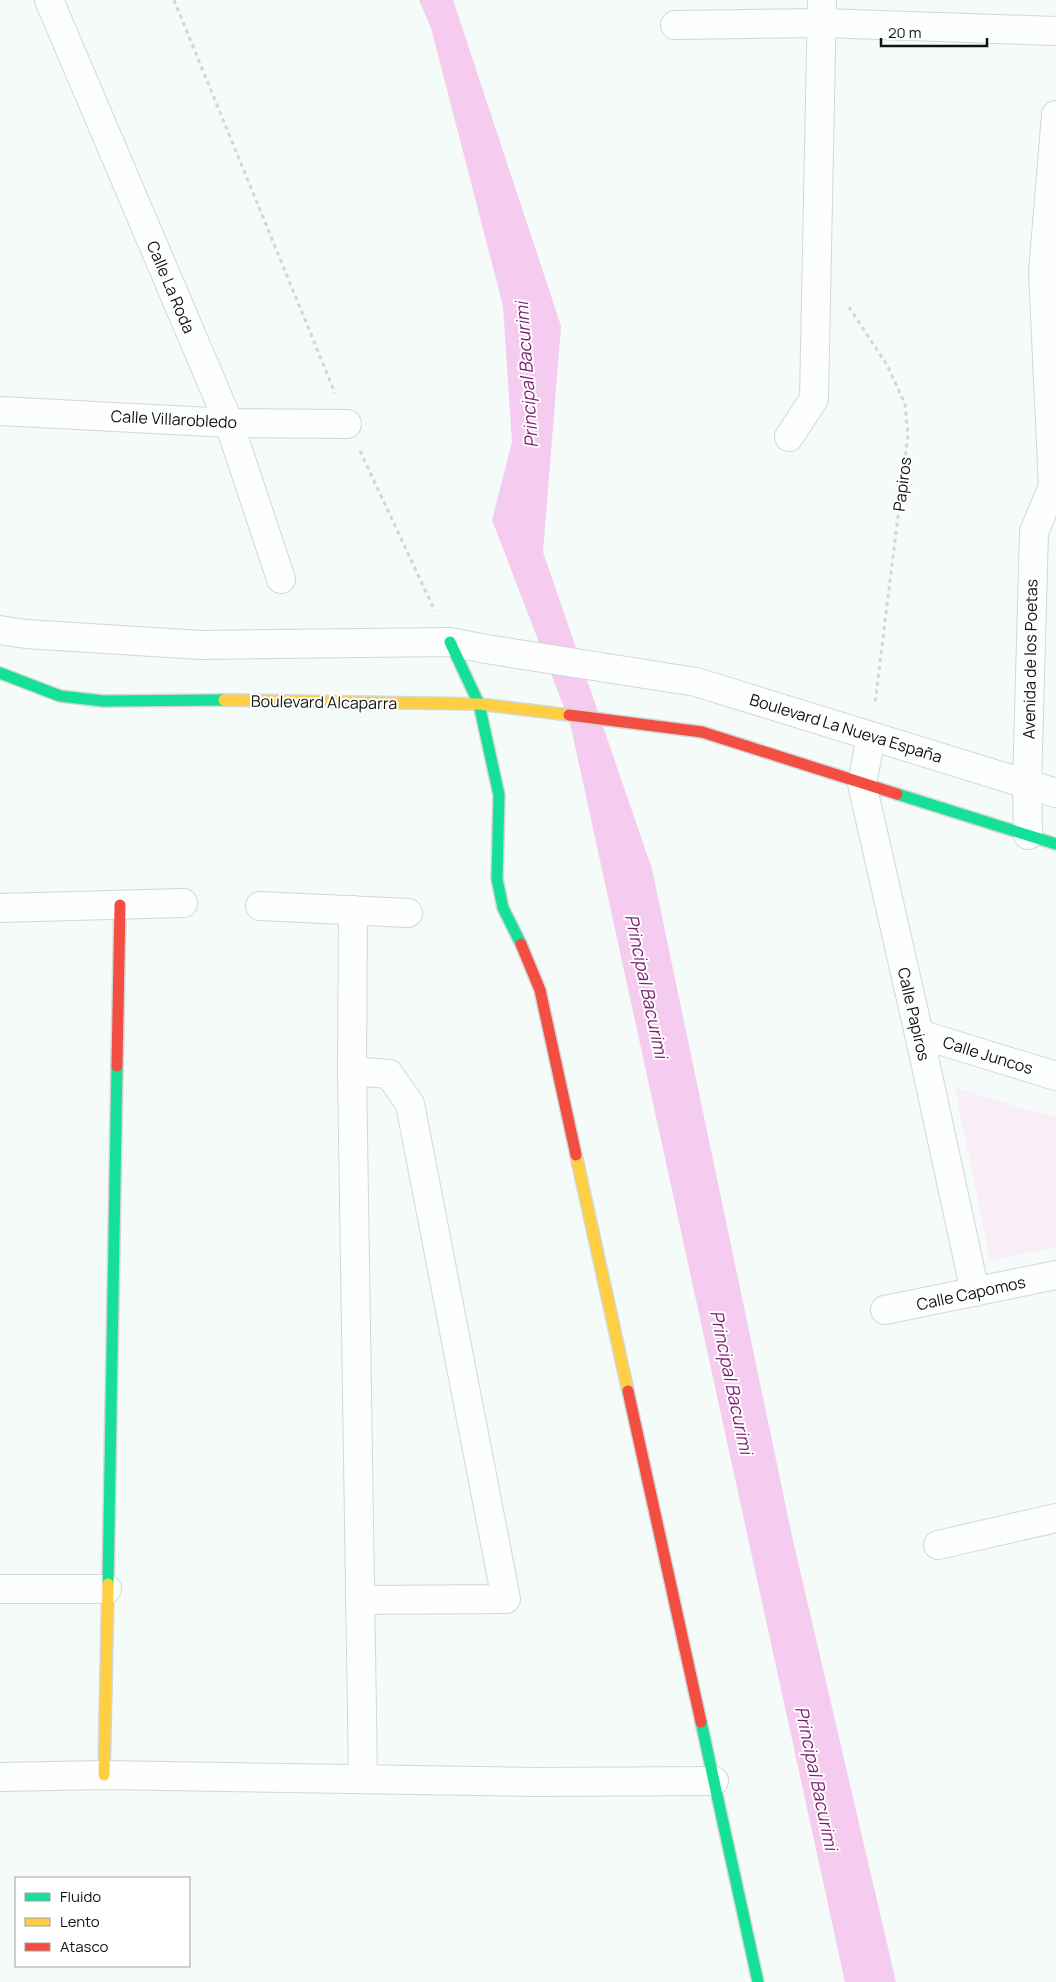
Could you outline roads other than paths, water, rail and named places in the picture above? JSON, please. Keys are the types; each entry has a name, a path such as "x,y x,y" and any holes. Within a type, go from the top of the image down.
{"street":[{"name":"Calle La Roda","path":"49,0 229,422 281,580"},
{"path":"675,25 822,11 945,26 1056,31"},
{"path":"789,438 814,399 822,11"},
{"name":"Avenida de los Poetas","path":"1028,835 1027,785 1034,532 1055,489 1049,272 1056,115"},
{"name":"Calle Villarobledo","path":"0,411 229,422 347,424"},
{"path":"0,630 26,634 200,645 450,642 479,704 500,795 497,879 503,908 518,936 540,990 758,1982"},
{"name":"Boulevard La Nueva España","path":"450,642 696,682 1056,793"},
{"name":"Boulevard Alcaparra","path":"0,673 60,696 102,701 196,700 479,704 652,724 702,732 862,784"},
{"name":"Calle Papiros","path":"871,736 862,784 920,1034 975,1292"},
{"path":"862,784 1056,844"},
{"path":"0,908 183,904"},
{"path":"104,1775 120,905"},
{"path":"260,906 408,913"},
{"path":"353,910 352,1071 363,1779"},
{"name":"Calle Juncos","path":"920,1034 1056,1076"},
{"path":"352,1071 389,1074 410,1104 506,1599 360,1600"},
{"name":"Calle Capomos","path":"885,1310 1056,1275"},
{"path":"938,1545 1055,1522"},
{"path":"0,1589 107,1589"},
{"path":"0,1777 104,1775 535,1782 714,1781"}],"water":[{"name":"Principal Bacurimi","path":"419,0 453,0 561,326 543,552 652,869 792,1536 896,1982 845,1982 570,723 492,520 512,442 503,306 431,28"}]}
